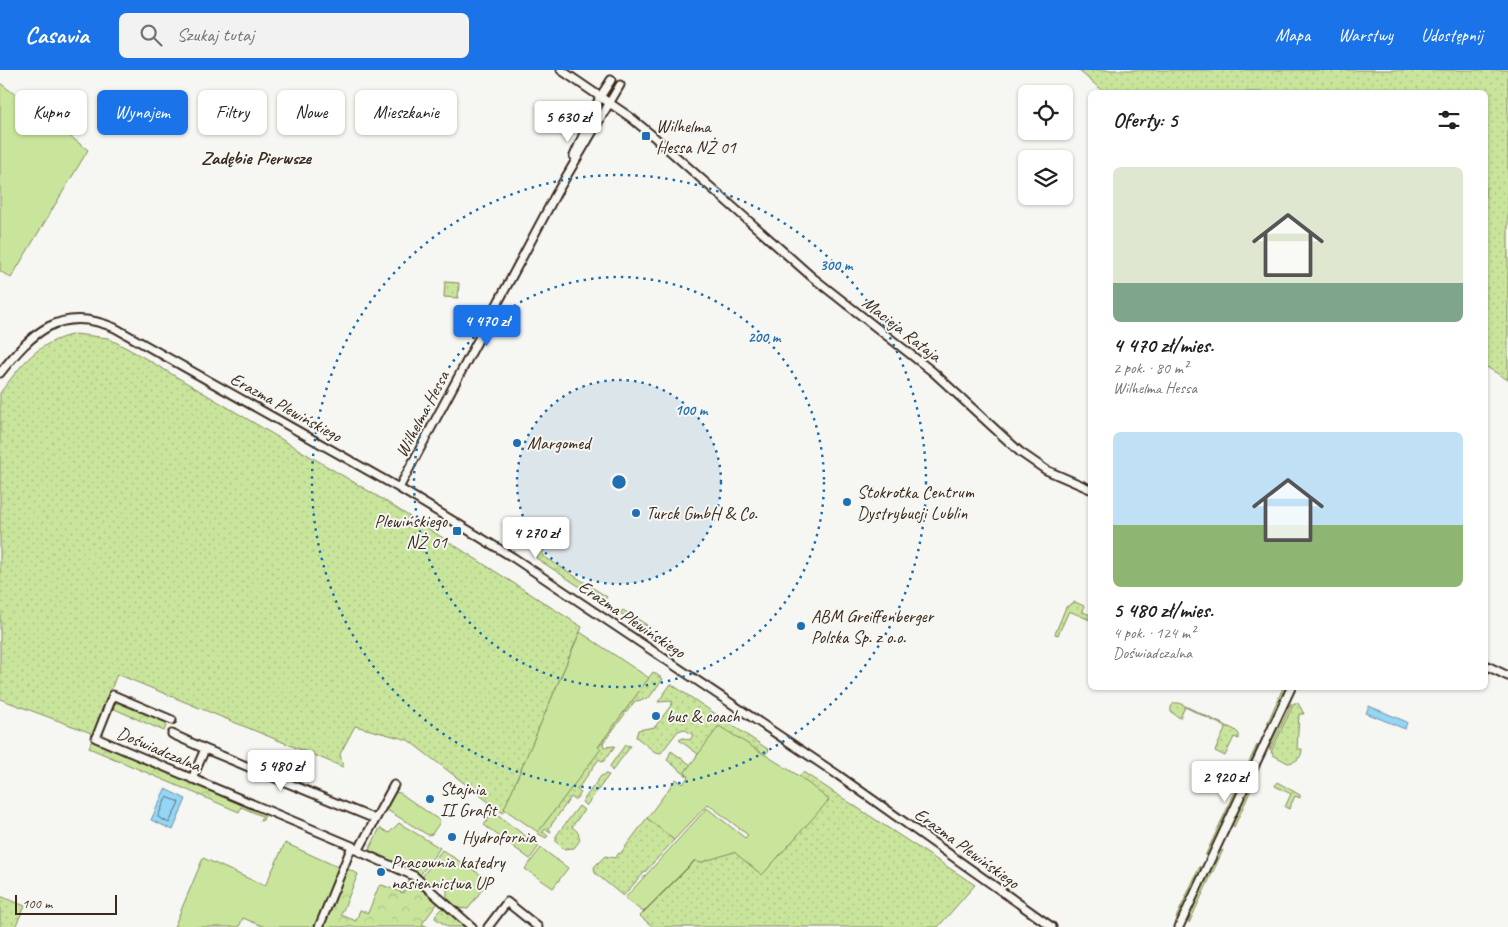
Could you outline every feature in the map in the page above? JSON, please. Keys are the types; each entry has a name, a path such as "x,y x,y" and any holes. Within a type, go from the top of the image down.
{"street":[{"name":"Macieja Rataja","path":"561,70 653,136 812,276 933,372 1020,452 1046,470 1088,488"},
{"name":"Wilhelma Hessa","path":"556,194 600,97 611,80"},
{"name":"Wilhelma Hessa","path":"399,488 556,194 620,85"},
{"name":"Erazma Plewińskiego","path":"0,373 30,337 50,326 77,320 103,323 141,342 399,488 514,558 822,764 1052,927"},
{"path":"1488,667 1508,676"},
{"path":"1179,927 1290,690"},
{"name":"Doświadczalna","path":"172,720 113,695 96,738 355,848 414,876 472,927"},
{"path":"172,734 376,819"},
{"path":"192,779 205,749"},
{"path":"319,927 355,848 376,819 394,785"},
{"path":"488,927 507,902 538,927"}],"green space":[{"path":"1078,70 1508,70 1508,380 1488,368 1488,90 1102,90"},
{"path":"0,83 15,94 15,135 68,135 88,150 11,278 0,271"},
{"path":"445,282 459,283 458,298 444,297"},
{"path":"75,334 108,338 143,357 382,499 582,627 503,813 408,740 355,726 340,754 343,767 117,674 94,734 0,699 0,393 16,372 40,349 50,343"},
{"path":"542,545 546,547 542,555 607,597 603,602 536,558"},
{"path":"1075,602 1084,606 1083,612 1088,614 1088,619 1069,611 1058,635 1055,634 1066,607"},
{"path":"623,610 647,625 644,629 620,613"},
{"path":"580,632 649,678 598,747 601,749 538,832 504,809"},
{"path":"653,672 663,679 648,699 635,701 603,743 604,747 615,746 603,762 599,759 577,790 581,793 575,800 571,797 549,828 551,832 545,829 543,832 548,836 546,838 537,833 600,749 598,747"},
{"path":"671,684 769,750 718,811 697,784 667,760 671,751 691,765 698,754 679,740 683,738 690,740 693,735 684,729 678,731 661,753 655,752 636,737 638,730 655,727 672,704 672,701 658,702"},
{"path":"1282,690 1286,690 1273,720 1267,724"},
{"path":"113,703 118,703 167,723 164,731 110,707"},
{"path":"1174,703 1179,703 1235,730 1239,734 1239,739 1234,737 1225,756 1215,751 1226,727 1185,707 1180,718 1171,712 1171,707"},
{"path":"1292,703 1270,750 1271,740 1277,725 1288,706"},
{"path":"1294,703 1298,703 1304,714 1299,714 1297,749 1302,749 1302,752 1298,759 1288,763 1271,752"},
{"path":"719,726 799,776 829,800 762,875 734,852 699,863 695,860 643,912 625,898 707,808 745,838 748,835 708,804 674,840 647,818 676,779 683,784 688,777 685,772"},
{"path":"92,739 266,812 263,820 260,821 262,816 241,807 239,812 89,748"},
{"path":"625,745 631,746 612,771 610,766"},
{"path":"1257,745 1257,752 1210,852 1205,856"},
{"path":"803,772 975,885 938,927 653,927 640,916 696,860 733,852"},
{"path":"609,775 586,806 582,802 601,776"},
{"path":"1257,777 1234,827 1232,823 1251,782"},
{"path":"1277,782 1300,795 1300,798 1295,796 1289,809 1285,807 1291,794 1275,786"},
{"path":"394,792 400,793 439,820 440,822 432,834 428,835 387,810 386,805"},
{"path":"579,806 584,810 572,827 578,832 580,840 574,848 563,849 556,842 556,836"},
{"path":"493,812 539,846 530,859 484,825"},
{"path":"647,818 674,840 623,896 595,873 594,867 605,856 615,858 620,854"},
{"path":"399,823 440,848 420,875 369,850 380,828 389,833"},
{"path":"285,843 340,868 316,927 265,927 243,918 239,927 174,927 203,858 265,886"},
{"path":"541,848 568,868 553,888 525,869"},
{"path":"442,850 489,880 468,909 458,908 447,898 447,890 442,882 429,882 422,877"},
{"path":"1223,850 1189,923 1189,915 1218,853"},
{"path":"1200,866 1201,871 1180,916 1176,918"},
{"path":"346,868 358,874 341,915 356,921 360,910 368,913 379,886 382,885 403,893 409,881 437,901 437,904 422,924 428,927 322,927"},
{"path":"0,896 25,906 15,927 0,927"},
{"path":"444,906 467,927 448,927 435,918 436,914"}],"water":[{"path":"1369,706 1407,722 1405,729 1366,713"},
{"path":"165,789 186,799 173,830 151,820"}],"place":[{"name":"Wilhelma Hessa NŻ 01","path":"646,136"},
{"name":"Margomed","path":"517,443"},
{"name":"Stokrotka Centrum Dystrybucji Lublin","path":"847,502"},
{"name":"Turck GmbH & Co.","path":"636,513"},
{"name":"Plewińskiego NŻ 01","path":"457,531"},
{"name":"ABM Greiffenberger Polska Sp. z o.o.","path":"801,626"},
{"name":"bus & coach","path":"656,716"},
{"name":"Stajnia II Grafit","path":"430,799"},
{"name":"Hydrofornia","path":"452,837"},
{"name":"Pracownia katedry nasiennictwa UP","path":"381,872"}],"district":[{"name":"Zadębie Pierwsze","path":"256,157"}]}
